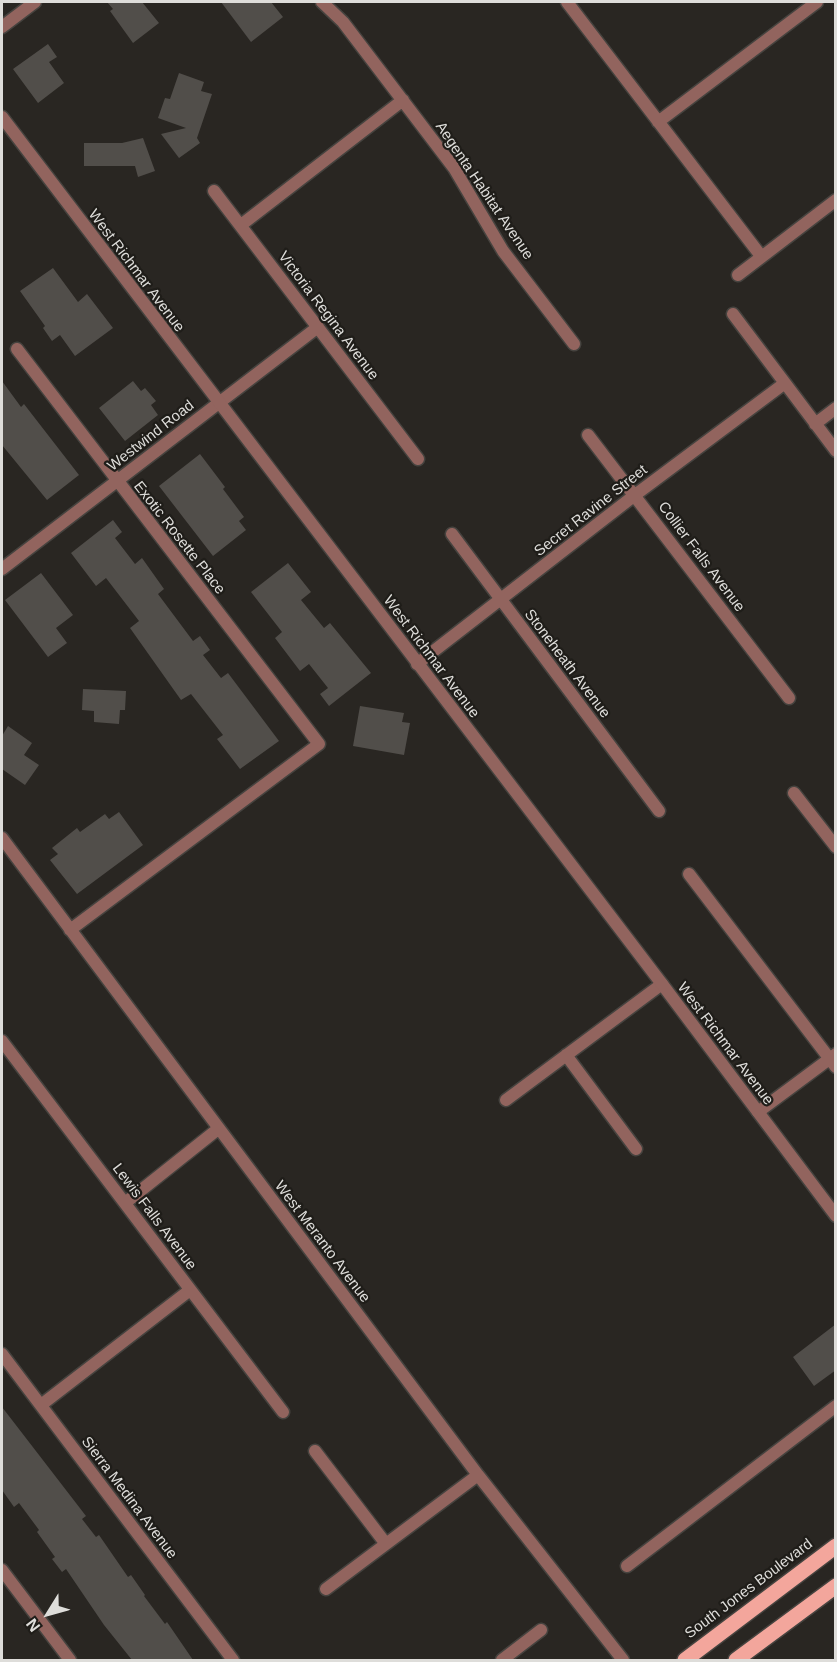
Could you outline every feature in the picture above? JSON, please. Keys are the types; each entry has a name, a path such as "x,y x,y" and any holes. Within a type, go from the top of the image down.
{"main road":[{"name":"South Jones Boulevard","path":"685,1660 836,1546"},
{"path":"736,1660 836,1586"}],"street":[{"path":"2,27 35,2"},
{"name":"Aegenta Habitat Avenue","path":"321,2 343,22 454,168 503,251 574,344"},
{"path":"567,2 761,256"},
{"path":"658,122 817,2"},
{"path":"241,225 403,100"},
{"name":"West Richmar Avenue","path":"2,117 836,1216"},
{"name":"Victoria Regina Avenue","path":"214,191 418,459"},
{"path":"738,275 836,200"},
{"path":"733,314 836,451"},
{"name":"Westwind Road","path":"2,569 318,327"},
{"name":"Exotic Rosette Place","path":"17,349 319,744 70,930"},
{"name":"Secret Ravine Street","path":"417,664 635,495 785,383"},
{"path":"815,424 836,408"},
{"name":"Collier Falls Avenue","path":"588,435 789,698"},
{"name":"Stoneheath Avenue","path":"452,534 658,812"},
{"path":"794,793 836,847"},
{"name":"West Meranto Avenue","path":"2,838 478,1475 622,1660"},
{"path":"688,874 833,1060 758,1112"},
{"path":"506,1100 662,984"},
{"name":"Lewis Falls Avenue","path":"2,1041 283,1412"},
{"path":"566,1055 636,1149"},
{"path":"125,1203 218,1129"},
{"path":"41,1406 190,1290"},
{"name":"Sierra Medina Avenue","path":"2,1354 233,1660"},
{"path":"627,1566 836,1406"},
{"path":"315,1451 386,1544"},
{"path":"326,1589 478,1475"},
{"path":"2,1570 70,1660"},
{"path":"502,1660 541,1630"}],"building":[{"path":"107,2 142,2 159,23 133,43 110,11 113,9"},
{"path":"221,2 271,2 283,17 251,42"},
{"path":"48,44 57,57 49,62 64,83 38,103 13,69"},
{"path":"179,73 204,82 201,91 212,94 197,138 200,143 179,158 161,134 186,128 158,118 165,98 170,99"},
{"path":"143,138 155,171 138,177 135,166 84,166 84,143 122,143"},
{"path":"53,268 78,302 87,294 113,328 75,356 60,335 52,341 43,328 45,326 20,291"},
{"path":"2,381 21,407 24,404 79,475 47,500 2,445"},
{"path":"133,381 141,391 145,388 156,401 151,405 158,415 125,441 99,408"},
{"path":"200,454 244,517 239,521 246,530 213,556 159,486"},
{"path":"113,520 122,532 115,538 135,564 142,558 164,589 158,594 193,641 200,636 210,650 203,655 221,678 228,673 279,741 240,769 217,739 223,735 191,694 181,700 130,628 139,621 106,578 96,586 71,553"},
{"path":"288,563 311,592 301,600 324,628 330,623 371,673 329,706 320,694 328,688 309,664 300,671 275,638 282,632 251,592"},
{"path":"41,573 73,615 56,628 67,643 48,657 5,600"},
{"path":"83,689 126,691 125,710 120,710 119,724 94,722 94,711 82,710"},
{"path":"360,706 404,713 402,722 410,723 404,755 353,746"},
{"path":"8,726 32,743 24,755 39,765 25,785 2,769 2,736"},
{"path":"119,812 143,845 77,894 50,860 58,854 52,848 77,828 80,832 105,814 109,819"},
{"path":"836,1324 836,1370 814,1386 793,1357"},
{"path":"2,1407 86,1516 82,1519 96,1537 99,1535 128,1577 131,1575 144,1596 165,1624 167,1622 193,1660 132,1660 104,1625 66,1569 62,1572 52,1559 55,1557 37,1532 39,1530 19,1503 14,1507 2,1490"}]}
